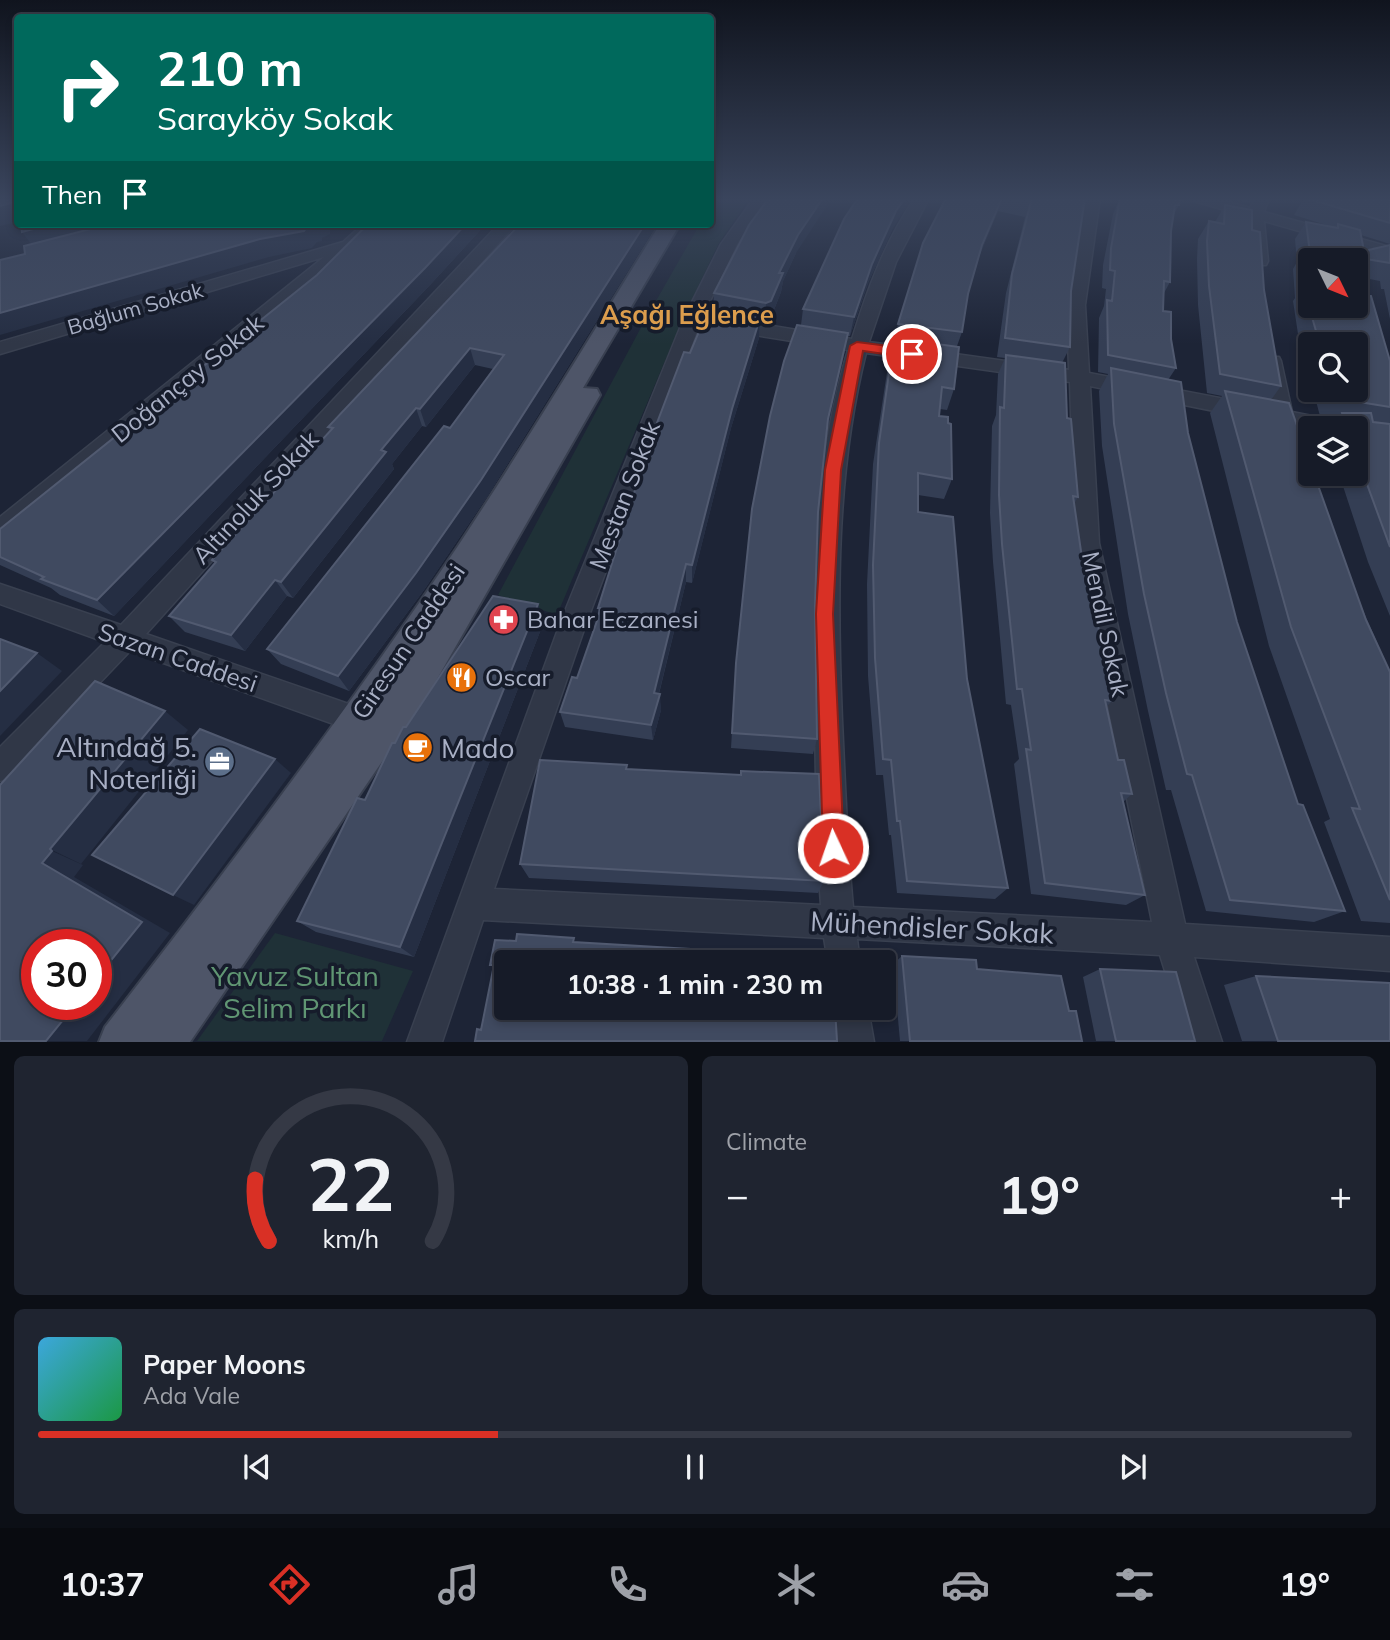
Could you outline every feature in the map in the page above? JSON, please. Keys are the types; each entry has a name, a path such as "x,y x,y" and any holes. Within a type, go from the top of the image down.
{"main road":[{"name":"Giresun Caddesi","path":"120,1041 186,956 356,719 467,555 656,247"},
{"name":"Giresun Caddesi","path":"164,1041 417,682 523,507 674,247"}],"street":[{"name":"Bağlum Sokak","path":"0,348 342,247"},
{"name":"Doğançay Sokak","path":"0,530 348,247"},
{"name":"Altınoluk Sokak","path":"0,767 125,639 487,247"},
{"name":"Mestan Sokak","path":"424,1041 575,621 693,318 728,247"},
{"path":"842,950 830,799 824,614 833,470 857,346 885,265 895,247"},
{"name":"Mendil Sokak","path":"1085,247 1076,305 1077,376 1087,543 1136,761 1172,939 1205,1041"},
{"path":"1260,247 1261,281"},
{"path":"693,318 857,346 1077,376 1298,421"},
{"path":"1268,336 1282,418 1291,444"},
{"name":"Sazan Caddesi","path":"0,594 356,719"},
{"name":"Mühendisler Sokak","path":"473,904 1172,939 1390,954"},
{"path":"853,1020 856,1041"}],"green space":[{"path":"687,247 717,247 685,314 557,615 498,595"},
{"name":"Yavuz Sultan Selim Parkı","path":"275,933 413,971 382,1041 197,1041"}],"building":[{"path":"24,247 233,247 0,313 0,260 25,254"},
{"path":"345,247 445,247 97,600 41,579 44,577 0,557 0,529 317,275"},
{"path":"499,247 631,247 481,480 416,573 338,676 267,649 444,426 450,428 504,355 470,348 420,409 416,408 381,450 386,452 281,582 275,580 231,635 169,616 216,562 212,560 333,428 328,427"},
{"path":"738,247 792,247 779,273 783,273 771,301 766,303 714,293"},
{"path":"831,247 880,247 854,317 803,309"},
{"path":"922,247 982,247 968,294 962,332 898,324"},
{"path":"1019,247 1078,247 1071,291 1070,347 1005,338 1012,274"},
{"path":"1171,247 1170,282 1164,281 1163,311 1171,312 1171,339 1176,368 1108,355 1107,300 1112,301 1115,271 1110,270 1111,248"},
{"path":"1207,247 1261,247 1264,290 1281,386 1220,374 1209,286"},
{"path":"1309,247 1363,247 1363,248"},
{"path":"1390,247 1390,263 1368,259 1368,250"},
{"path":"1368,296 1371,296 1390,361 1390,407 1359,402 1368,402 1368,332 1316,332 1312,318 1368,318"},
{"path":"708,310 760,318 732,409 692,565 686,564 654,693 660,694 651,725 560,712 572,677 577,678 598,618 598,608 652,436 684,352 690,353"},
{"path":"797,325 848,333 828,419 818,512 815,606 817,739 732,733 736,663 752,509 770,416 784,361"},
{"path":"894,338 959,347 954,389 942,387 939,416 948,417 948,423 951,424 952,479 918,473 918,512 953,517 967,679 1008,888 907,881 891,760 883,759 875,658 873,565 879,443"},
{"path":"1006,355 1065,363 1067,418 1071,419 1078,497 1073,496 1083,565 1087,566 1112,701 1105,700 1118,760 1124,760 1132,794 1121,793 1145,895 1045,883 1026,749 1031,750 1022,689 1017,689 1002,544 999,495 1000,407 1004,408"},
{"path":"1111,368 1181,382 1188,433 1237,622 1298,804 1303,805 1345,911 1230,900 1192,775 1187,774 1166,693 1144,594 1114,424"},
{"path":"1225,391 1289,403 1298,428 1298,486 1318,486 1366,620 1390,672 1390,900 1352,808 1360,809 1291,627"},
{"path":"1342,413 1371,413 1373,422 1390,424 1390,547 1368,486 1368,416 1343,416"},
{"path":"493,596 538,604 400,947 297,921 357,798 365,800 392,743 395,743 403,727 406,727"},
{"path":"0,639 37,653 0,691"},
{"path":"95,681 165,711 50,849 52,851 42,863 142,922 112,959 112,929 21,929 21,1020 63,1020 46,1041 0,1041 0,785"},
{"path":"200,729 275,759 173,895 92,855"},
{"path":"540,760 627,765 626,769 741,775 741,771 819,774 824,881 520,864"},
{"path":"517,934 574,938 573,942 690,950 494,950 494,965 490,965 495,940 516,941"},
{"path":"902,956 976,960 977,969 1061,976 1069,1011 1076,1011 1082,1041 910,1041"},
{"path":"494,965 494,1020 836,1020 837,1041 475,1041 477,1029 481,1030"},
{"path":"1100,969 1176,972 1195,1041 1116,1041"},
{"path":"1256,976 1390,983 1390,1041 1278,1041"}],"place":[{"name":"Bahar Eczanesi","path":"504,619"},
{"name":"Oscar","path":"462,677"},
{"name":"Mado","path":"418,747"},
{"name":"Altındağ 5. Noterliği","path":"220,762"}],"district":[{"name":"Aşağı Eğlence","path":"687,314"}],"route":[{"path":"833,848 824,614 833,470 857,346 912,354"}]}
